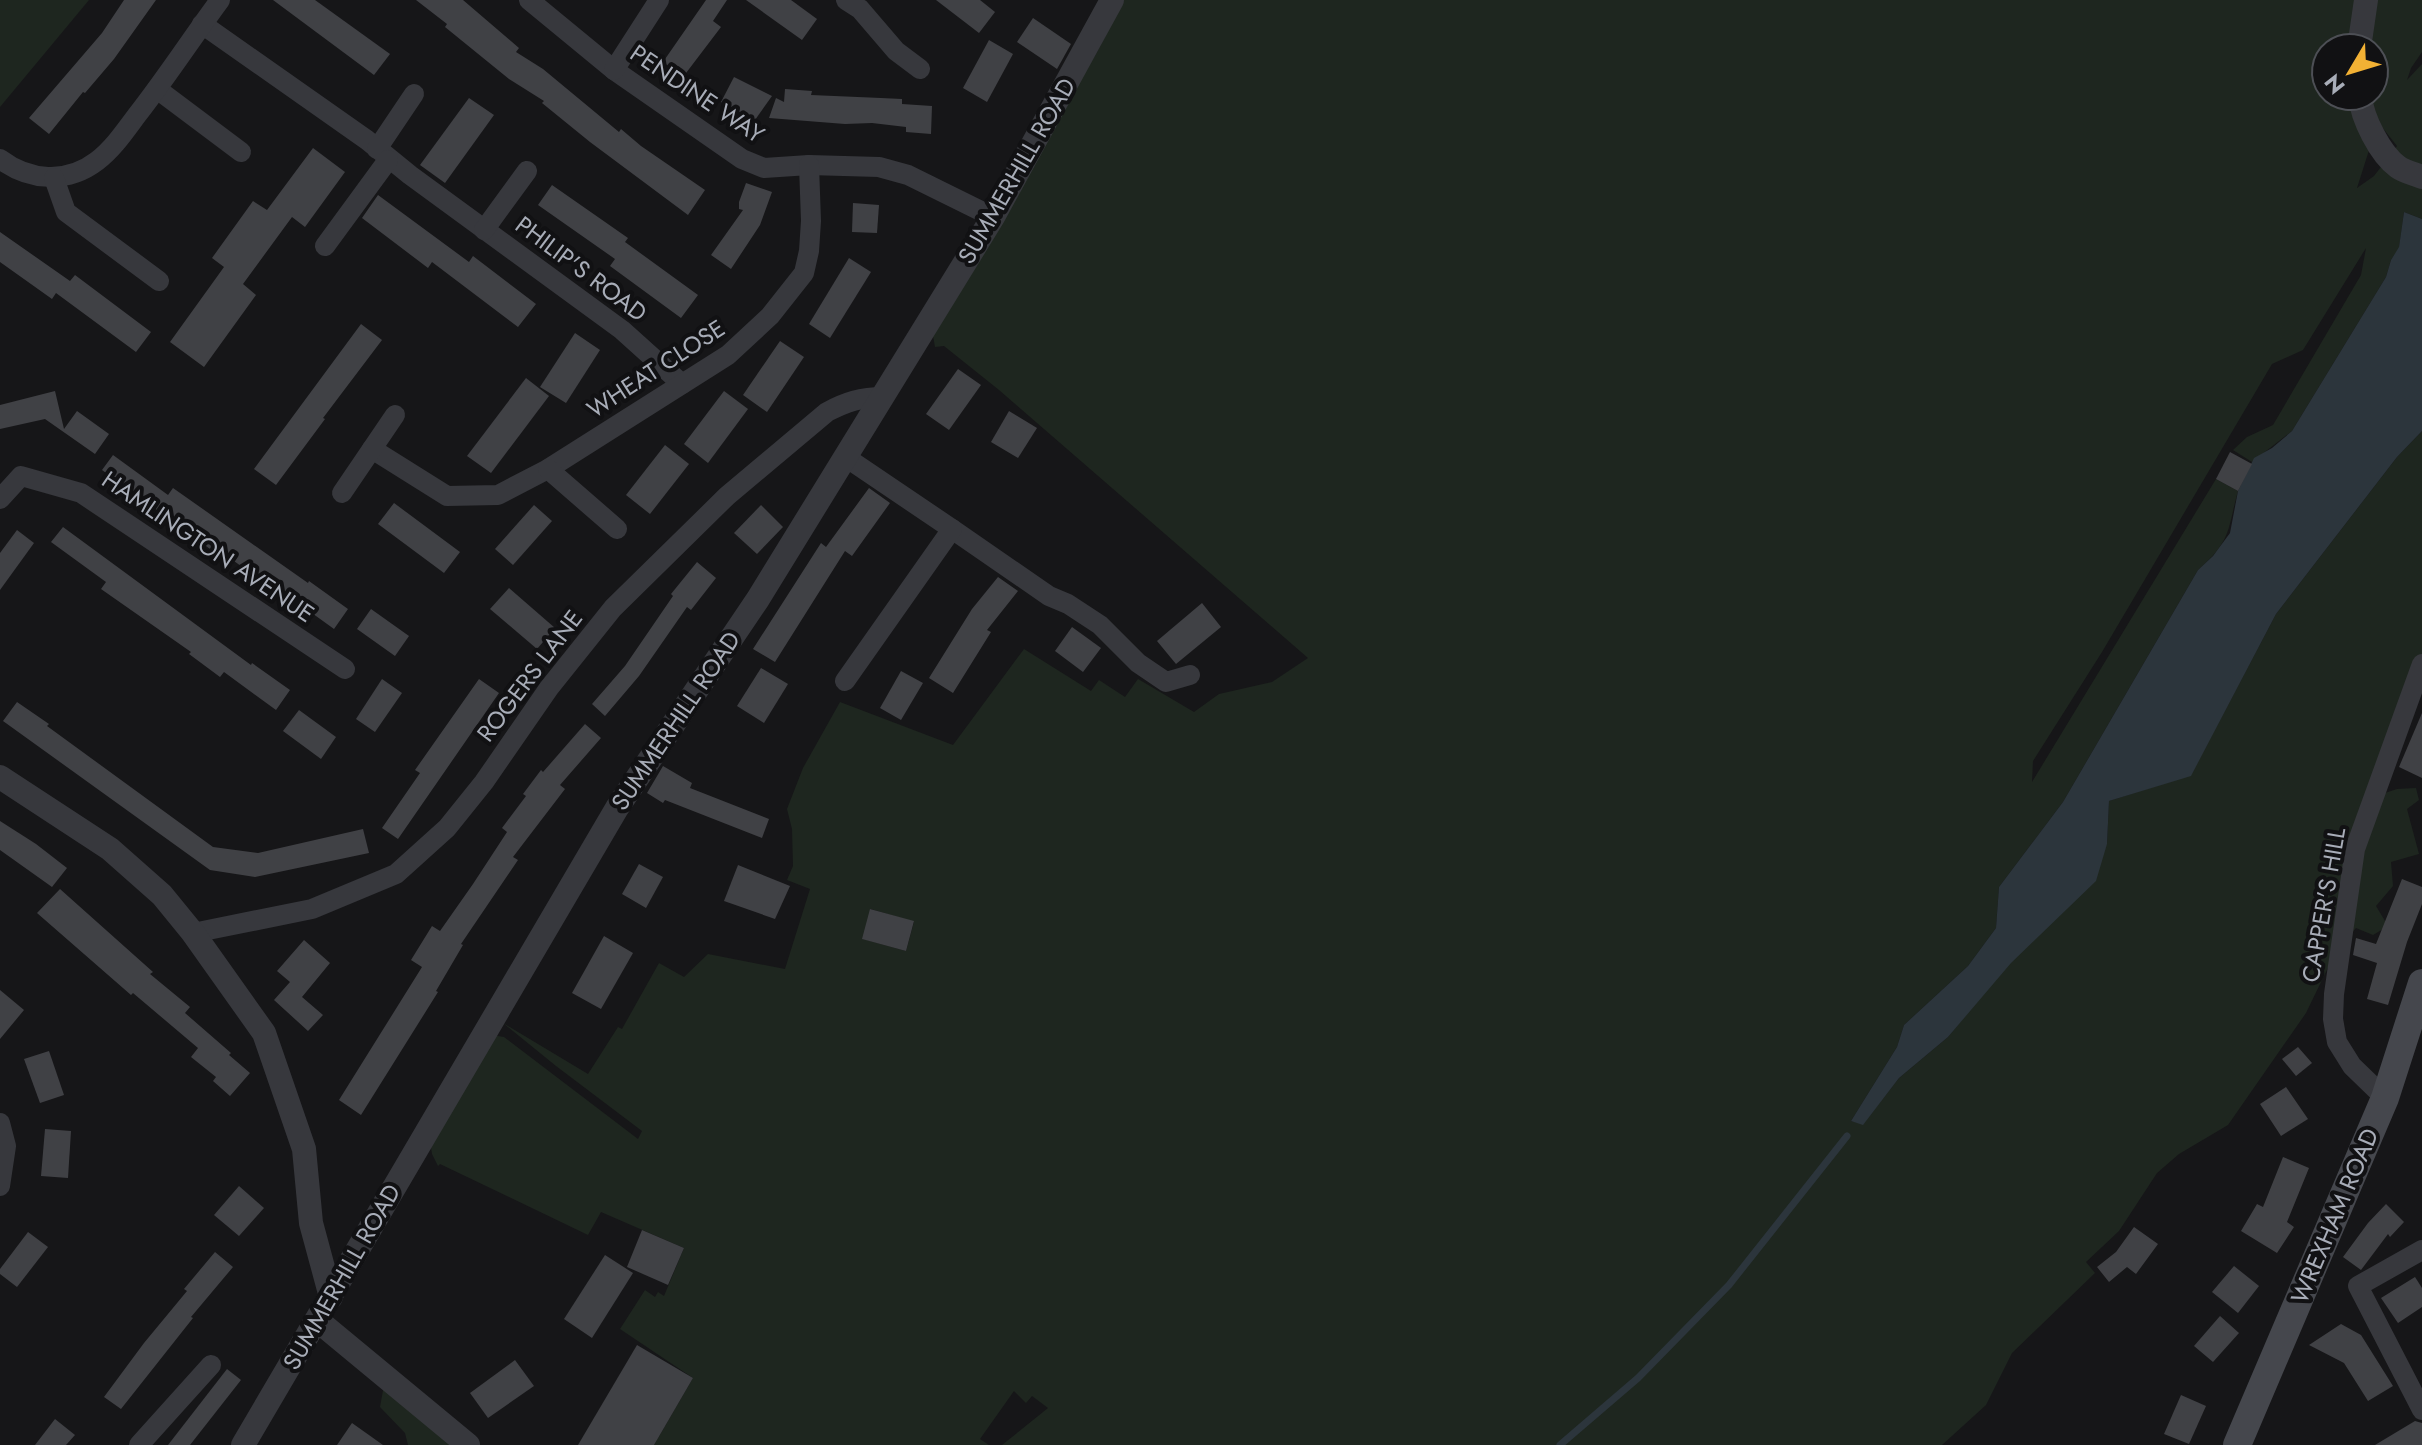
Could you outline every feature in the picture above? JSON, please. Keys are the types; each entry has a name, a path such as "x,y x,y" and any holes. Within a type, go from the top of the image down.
{"main road":[{"name":"WREXHAM ROAD","path":"2237,1445 2385,1098 2422,983"}],"street":[{"path":"0,159 34,177 54,178 94,163 112,147 157,89 220,0"},
{"name":"PENDINE WAY","path":"529,0 614,70 742,159 764,168 809,165 879,167 908,175 993,217"},
{"path":"614,70 659,0"},
{"path":"846,0 860,9 896,51 920,69"},
{"name":"SUMMERHILL ROAD","path":"243,1445 617,808 758,599 993,217 1112,0"},
{"path":"2361,32 2366,0"},
{"name":"PHILIP'S ROAD","path":"202,24 622,330 682,384"},
{"path":"157,89 241,152"},
{"path":"325,246 383,154 414,94"},
{"path":"2362,112 2376,140 2398,167 2422,177"},
{"name":"WHEAT CLOSE","path":"372,449 447,496 498,495 548,469 728,355 750,336 804,273 811,221 809,165"},
{"name":"PHILIP'S ROAD","path":"484,230 527,171"},
{"path":"54,178 66,212 159,281"},
{"name":"ROGERS LANE","path":"193,933 312,909 396,874 447,828 484,782 549,688 613,608 705,518 827,412 854,400 883,397"},
{"path":"342,493 395,415"},
{"path":"847,458 1049,596 1068,604 1100,625 1138,663 1166,682 1190,675"},
{"path":"548,469 617,529"},
{"name":"HAMLINGTON AVENUE","path":"0,499 21,476 81,493 345,669"},
{"path":"845,681 952,529"},
{"name":"CAPPER'S HILL","path":"2385,1098 2352,1066 2337,1042 2333,1019 2334,994 2355,849 2422,664"},
{"path":"0,777 110,849 162,895 264,1033 304,1149 311,1223 331,1297"},
{"path":"0,1123 6,1146 0,1186"},
{"path":"2422,1250 2358,1286 2422,1410"},
{"path":"317,1320 468,1445"},
{"path":"139,1445 211,1365"}],"shaded area":[{"path":"0,0 89,0 0,107"},
{"path":"1124,0 2422,0 2422,52 2407,80 2422,64 2422,219 2404,212 2399,248 2386,277 2292,431 2252,462 2233,450 2247,437 2273,425 2361,275 2366,248 2303,350 2272,364 2102,652 2033,761 2032,782 2216,479 2238,491 2223,542 2198,570 2063,802 1999,887 1996,928 1968,966 1904,1025 1897,1047 1851,1121 1863,1124 1899,1078 1948,1037 2107,844 2109,801 2191,775 2276,614 2397,457 2422,431 2422,657 2367,799 2397,789 2416,788 2419,800 2407,809 2419,854 2391,862 2393,886 2376,906 2388,926 2373,935 2356,928 2337,949 2306,1013 2228,1125 2179,1154 2157,1173 2119,1231 2086,1262 2095,1273 2012,1353 1986,1405 1942,1445 1002,1445 1048,1408 1032,1396 1026,1403 1014,1391 980,1439 989,1445 654,1445 693,1378 620,1329 645,1290 655,1297 658,1292 664,1296 684,1248 601,1212 588,1235 440,1164 438,1166 430,1141 492,1035 504,1037 638,1139 642,1131 503,1023 588,1074 618,1027 622,1029 659,963 684,977 708,954 785,969 810,889 787,880 793,866 792,829 787,809 803,768 840,702 953,745 1024,649 1091,691 1099,680 1125,697 1138,679 1194,712 1219,694 1272,682 1308,658 999,390 944,346 935,347 932,330 1097,52","holes":["2378,122 2397,146 2374,176 2357,188","871,909 914,922 906,951 863,939"]},
{"path":"2404,212 2422,219 2422,431 2397,457 2276,614 2191,776 2109,801 2107,844 2096,881 2011,963 1948,1037 1899,1078 1863,1125 1851,1121 1897,1047 1904,1025 1968,966 1996,928 1999,887 2063,802 2198,570 2230,533 2238,491 2254,458 2292,431 2386,277 2399,247"},
{"path":"384,1385 457,1445 408,1445 405,1433 380,1407"}],"building":[{"path":"124,0 156,0 114,59 49,134 29,118 102,33"},
{"path":"273,0 315,0 390,54 374,75"},
{"path":"416,0 463,0 519,48 516,52 543,69 619,132 621,129 705,190 688,215 590,142 542,103 544,101 509,79"},
{"path":"706,0 727,0 713,21 721,27 683,77 663,62"},
{"path":"746,0 791,0 817,19 802,40"},
{"path":"936,0 980,0 995,12 979,33"},
{"path":"1033,18 1071,44 1057,69 1017,42"},
{"path":"989,40 1013,54 987,102 963,88"},
{"path":"734,77 772,96 755,120 721,102"},
{"path":"785,89 812,91 811,95 902,99 902,104 932,106 931,134 906,132 906,127 872,123 769,118 776,98 784,102"},
{"path":"469,98 494,115 445,183 420,165"},
{"path":"313,148 345,172 305,227 292,217 243,284 256,295 204,367 170,342 224,267 212,258 253,201 267,210"},
{"path":"746,183 772,192 760,225 731,269 711,255 743,210 739,209 739,202"},
{"path":"552,185 628,238 625,242 698,295 681,318 610,266 615,259 538,205"},
{"path":"378,195 469,262 473,256 536,304 518,327 432,262 428,268 362,218"},
{"path":"853,203 879,205 877,233 852,232"},
{"path":"0,232 70,281 75,275 151,332 136,352 56,293 52,299 0,262"},
{"path":"849,258 871,272 830,338 809,324"},
{"path":"361,324 382,340 276,485 254,469"},
{"path":"575,333 600,350 566,403 540,387"},
{"path":"780,341 804,357 767,412 743,395"},
{"path":"958,369 981,385 949,430 926,414"},
{"path":"526,378 549,396 491,473 467,456"},
{"path":"55,391 64,429 77,411 109,434 95,454 45,419 0,429 0,405"},
{"path":"724,391 748,409 708,463 684,444"},
{"path":"1009,411 1037,428 1018,458 991,442"},
{"path":"665,445 689,464 650,514 626,495"},
{"path":"2230,452 2252,464 2238,491 2216,479"},
{"path":"113,455 168,495 173,488 348,609 334,629 234,561 232,565 102,470"},
{"path":"869,488 890,503 852,556 845,551 775,662 753,649 821,543 826,547"},
{"path":"394,503 460,552 444,573 378,524"},
{"path":"534,505 552,521 513,565 495,549"},
{"path":"761,505 783,527 757,554 734,533"},
{"path":"63,527 251,665 290,690 276,710 224,672 220,677 189,654 191,652 101,589 106,582 51,542"},
{"path":"17,530 34,543 0,590 0,553"},
{"path":"697,562 716,578 691,610 687,607 639,676 605,716 592,704 625,666 673,596 671,594"},
{"path":"998,577 1018,591 987,630 991,632 953,693 929,678 972,609"},
{"path":"509,588 555,628 537,649 490,609"},
{"path":"1202,603 1221,627 1176,664 1157,641"},
{"path":"371,609 409,636 395,656 357,629"},
{"path":"1072,627 1101,648 1083,672 1055,651"},
{"path":"761,668 788,684 764,723 737,706"},
{"path":"901,671 923,683 901,720 880,708"},
{"path":"382,679 402,693 375,732 356,719"},
{"path":"479,679 499,693 398,839 382,828 420,773 415,770"},
{"path":"17,702 213,847 258,853 363,829 369,853 255,877 210,870 3,721"},
{"path":"299,710 336,737 321,759 283,731"},
{"path":"2422,713 2422,778 2399,767"},
{"path":"585,724 601,738 560,785 565,789 513,857 518,860 461,944 438,992 361,1115 339,1100 422,967 411,960 432,926 440,931 473,884 507,832 502,828 526,796 523,794 541,770 543,772"},
{"path":"663,766 692,783 690,788 769,819 762,838 665,800 663,803 647,793"},
{"path":"0,821 67,868 52,887 0,850"},
{"path":"639,864 663,877 646,908 622,894"},
{"path":"738,865 790,886 775,919 724,901"},
{"path":"2402,879 2422,887 2422,904 2388,1005 2367,999 2377,963 2353,955 2356,938 2376,944"},
{"path":"60,889 153,972 150,974 190,1007 185,1013 250,1073 230,1096 213,1081 216,1077 191,1057 198,1048 133,993 131,995 37,913"},
{"path":"870,909 914,921 906,951 862,939"},
{"path":"604,936 633,953 601,1009 572,993"},
{"path":"304,940 330,963 302,997 323,1015 308,1031 274,1000 290,982 277,971"},
{"path":"0,990 24,1010 0,1039"},
{"path":"2298,1047 2312,1063 2296,1076 2282,1059"},
{"path":"49,1051 64,1095 40,1103 24,1059"},
{"path":"2286,1087 2308,1119 2281,1136 2260,1104"},
{"path":"45,1129 71,1131 68,1178 41,1176"},
{"path":"2283,1157 2309,1168 2287,1222 2294,1227 2277,1253 2241,1231 2257,1204 2263,1207"},
{"path":"239,1186 264,1208 239,1236 214,1215"},
{"path":"2386,1204 2404,1222 2390,1237 2388,1234 2361,1270 2343,1257"},
{"path":"2134,1227 2158,1244 2136,1274 2127,1267 2109,1282 2097,1267 2116,1252"},
{"path":"642,1230 684,1248 668,1285 627,1267"},
{"path":"28,1232 48,1247 17,1287 0,1274 0,1269"},
{"path":"215,1252 233,1267 121,1409 104,1397"},
{"path":"605,1255 633,1273 592,1338 564,1319"},
{"path":"2234,1266 2259,1286 2238,1313 2212,1292"},
{"path":"2415,1277 2422,1288 2422,1307 2398,1323 2381,1298"},
{"path":"2220,1316 2239,1333 2213,1362 2194,1346"},
{"path":"2341,1324 2361,1335 2393,1386 2368,1401 2344,1363 2309,1345"},
{"path":"637,1345 693,1378 654,1445 578,1445"},
{"path":"515,1360 534,1386 488,1418 470,1393"},
{"path":"227,1369 241,1380 190,1445 168,1445"},
{"path":"2181,1395 2206,1406 2189,1444 2164,1434"},
{"path":"55,1419 75,1435 66,1445 35,1445"},
{"path":"2415,1421 2422,1423 2422,1445 2375,1445"},
{"path":"352,1423 383,1445 337,1445"}],"waterway":[{"path":"1560,1445 1638,1378 1729,1285 1847,1136"}]}
